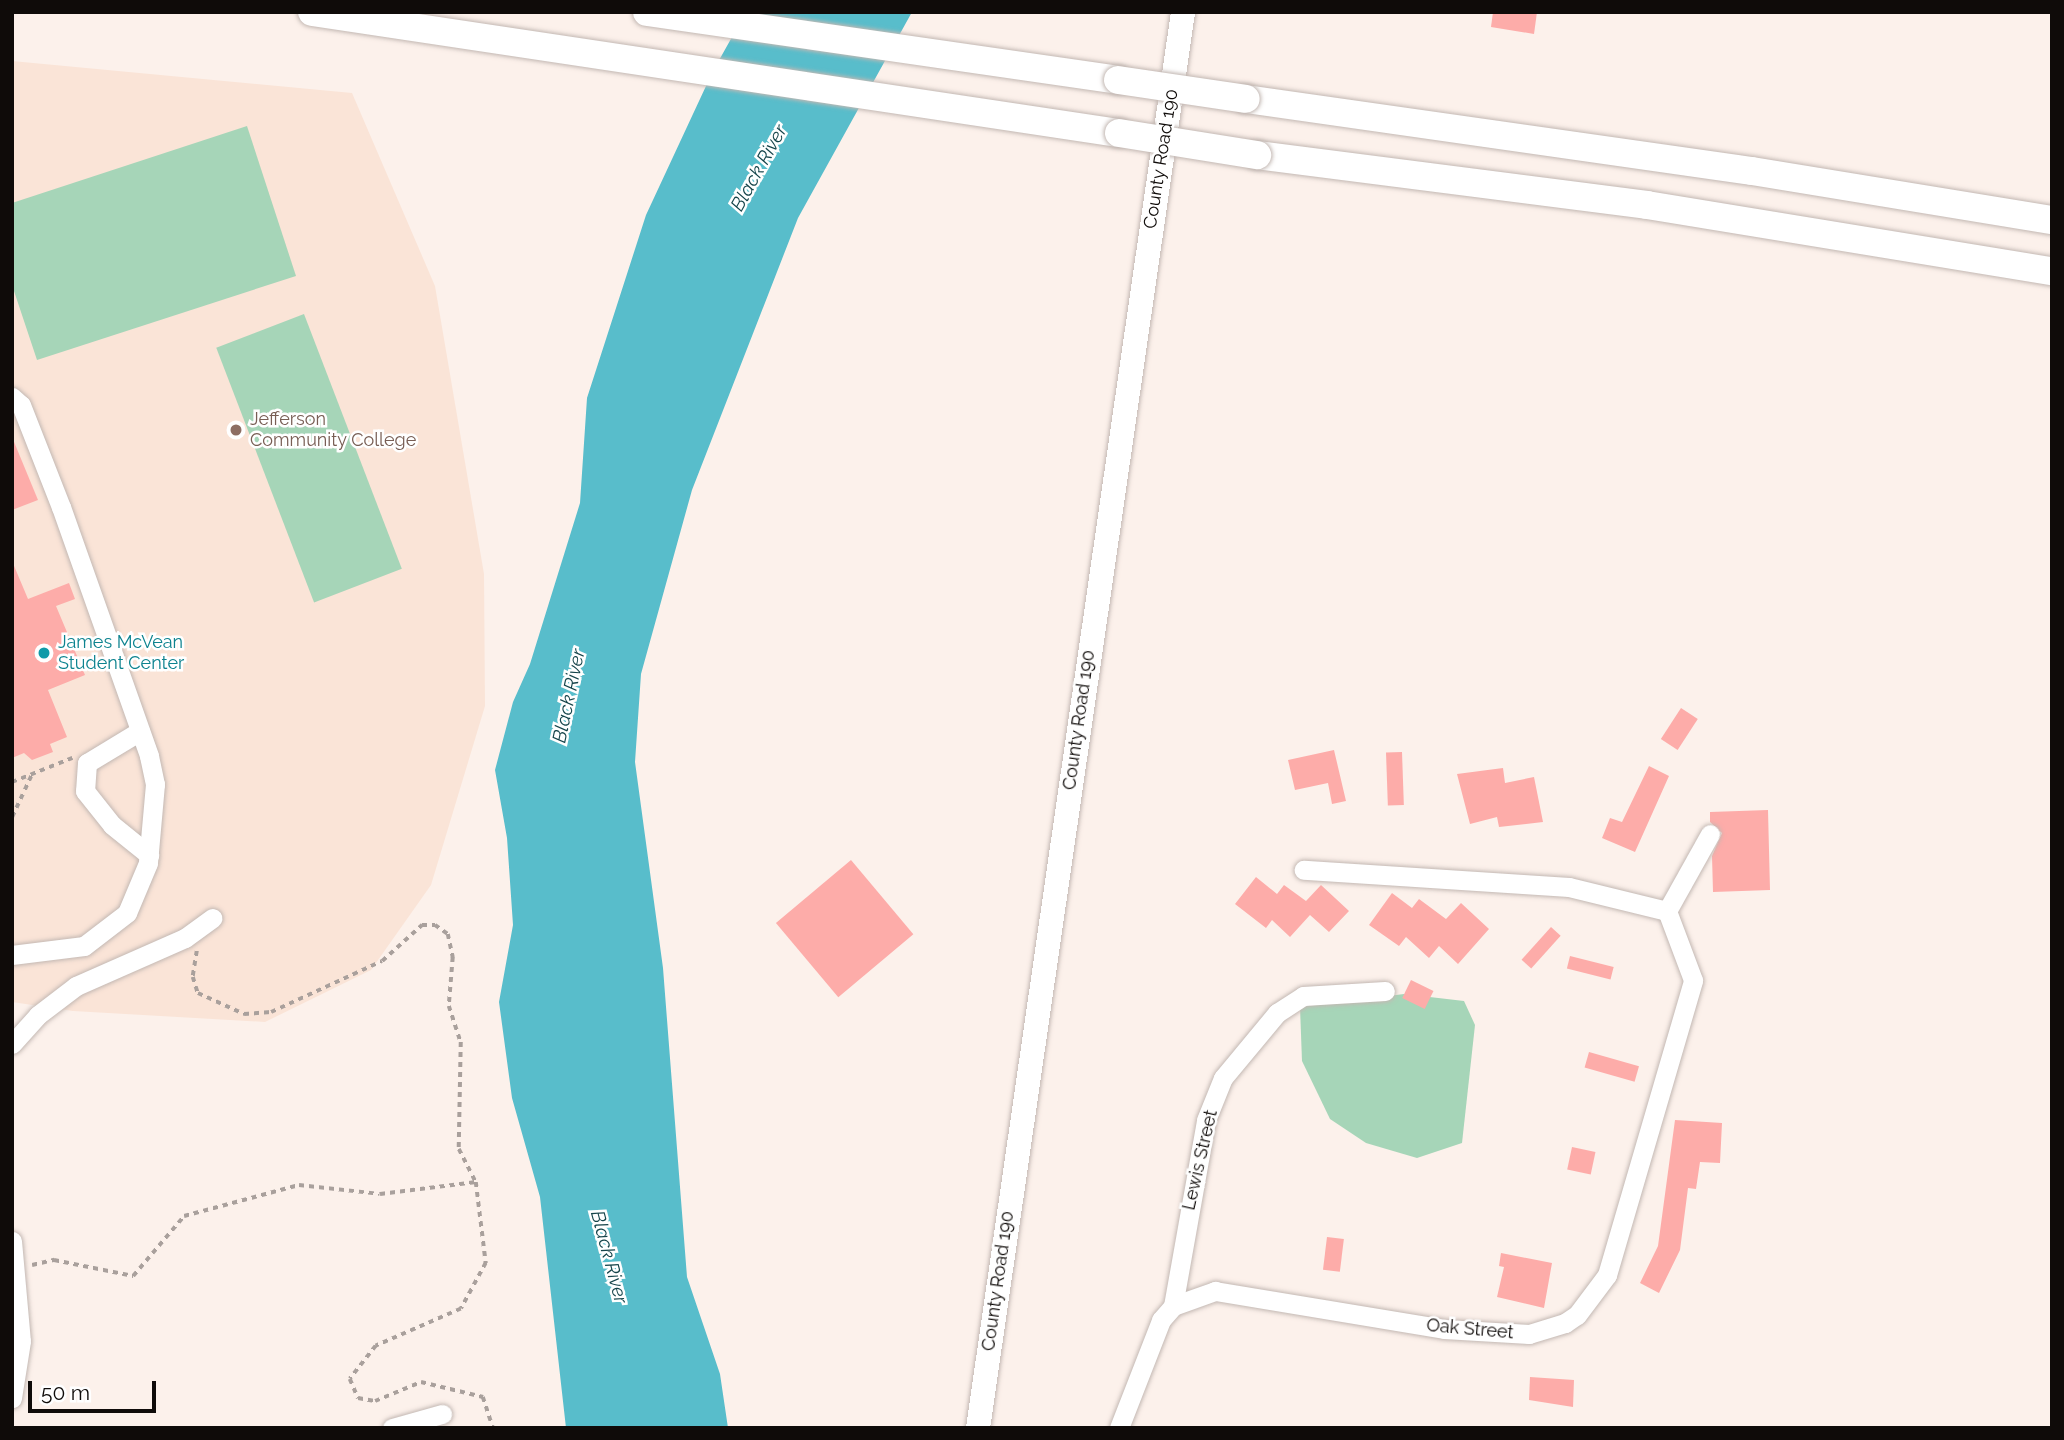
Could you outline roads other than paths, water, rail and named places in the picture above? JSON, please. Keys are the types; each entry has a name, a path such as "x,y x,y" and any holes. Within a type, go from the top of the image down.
{"highway":[{"path":"312,12 913,99 1257,155 1647,205 2052,271"},
{"path":"647,12 935,51 1246,99 1738,169 2052,220"}],"main road":[{"name":"County Road 190","path":"978,1428 1183,12"}],"street":[{"path":"12,397 21,405 61,507 140,731 155,784 149,855 139,894 127,913 103,936 64,951 12,955"},
{"path":"140,731 87,763 85,791 112,825 149,855"},
{"path":"1304,870 1569,887 1667,911 1710,834"},
{"name":"Oak Street","path":"1173,1306 1215,1292 1494,1334 1530,1334 1565,1323 1595,1296 1607,1275 1656,1098 1693,980 1667,911"},
{"path":"12,1044 38,1015 76,986 185,938 207,923"},
{"name":"Lewis Street","path":"1119,1428 1161,1320 1173,1306 1206,1120 1230,1068 1277,1013 1303,996 1385,991"},
{"path":"12,1241 17,1269 21,1341 12,1398"},
{"path":"392,1428 442,1414"}],"water":[{"name":"Black River","path":"746,12 912,12 798,218 692,490 641,674 635,762 663,968 687,1277 720,1374 728,1428 566,1428 540,1197 512,1098 499,1002 513,925 507,838 495,770 513,702 530,664 580,503 587,398 646,215 713,71"}],"place":[{"name":"Jefferson Community College","path":"236,430"},
{"name":"James McVean Student Center","path":"44,653"}]}
